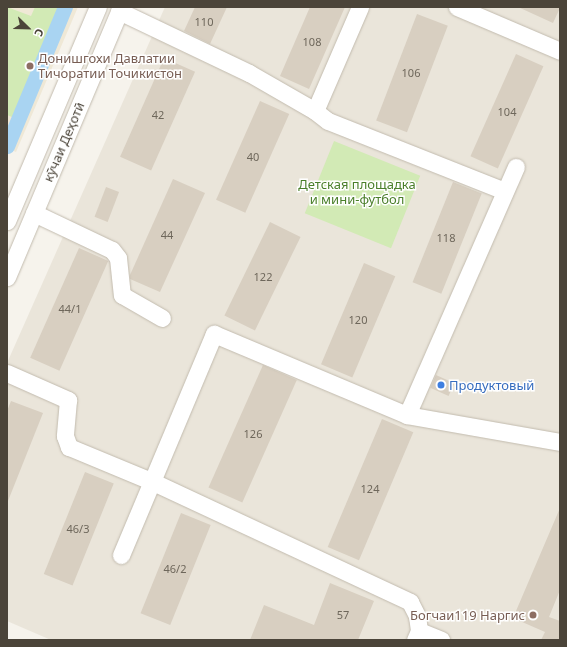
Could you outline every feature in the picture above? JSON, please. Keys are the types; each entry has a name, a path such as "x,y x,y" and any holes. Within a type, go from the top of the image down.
{"street":[{"name":"кӯчаи Деҳотӣ","path":"7,222 98,7"},
{"path":"314,111 360,7"},
{"path":"457,7 560,51"},
{"name":"кӯчаи Деҳотӣ","path":"7,277 120,9"},
{"path":"120,9 249,73 314,111 328,121 506,191"},
{"path":"407,415 516,167"},
{"path":"34,213 112,250 118,258 122,295 162,318"},
{"path":"120,555 214,334 407,415 560,442"},
{"path":"7,373 68,400 65,436 69,447 151,481 410,602 417,616 417,635 441,640"}],"shaded area":[{"name":"Донишгохи Давлатии Тичоратии Точикистон","path":"7,7 78,7 16,152 7,148"},
{"path":"165,7 560,7 560,640 51,640 7,621 7,363"}],"green space":[{"name":"Донишгохи Давлатии Тичоратии Точикистон","path":"7,7 31,16 35,7 73,7 22,121 7,115"},
{"name":"Детская площадка и мини-футбол","path":"334,141 420,176 391,248 305,213"}],"building":[{"path":"195,7 227,7 210,44 184,31"},
{"path":"310,7 345,7 309,89 280,76"},
{"path":"518,7 560,7 560,8 553,23"},
{"path":"417,14 448,26 407,132 376,120"},
{"path":"516,54 543,66 498,169 470,156"},
{"path":"164,58 195,72 151,170 120,157"},
{"path":"260,101 289,114 245,213 216,200"},
{"path":"173,179 205,193 160,292 130,279 130,275"},
{"path":"453,182 482,194 441,294 413,282"},
{"path":"106,187 119,192 108,222 95,217"},
{"path":"270,222 301,237 255,330 224,315"},
{"path":"79,248 108,261 59,371 30,358"},
{"path":"364,263 395,276 352,378 321,364"},
{"path":"263,365 297,380 242,502 208,487"},
{"name":"Продуктовый","path":"436,375 454,383 449,396 430,388"},
{"path":"11,401 43,413 8,501 7,411"},
{"path":"382,419 413,432 359,560 328,547"},
{"path":"85,472 114,484 73,586 44,574"},
{"path":"560,508 560,590 549,617 560,621 560,640 541,640 545,632 513,618"},
{"path":"181,513 211,525 170,625 141,613"},
{"path":"330,583 374,601 358,640 250,640 264,605 314,625"}],"waterway":[{"path":"7,146 65,7"}],"place":[{"name":"Донишгохи Давлатии Тичоратии Точикистон","path":"30,66"},
{"name":"Продуктовый","path":"441,385"},
{"name":"Богчаи119 Наргис","path":"533,615"}]}
